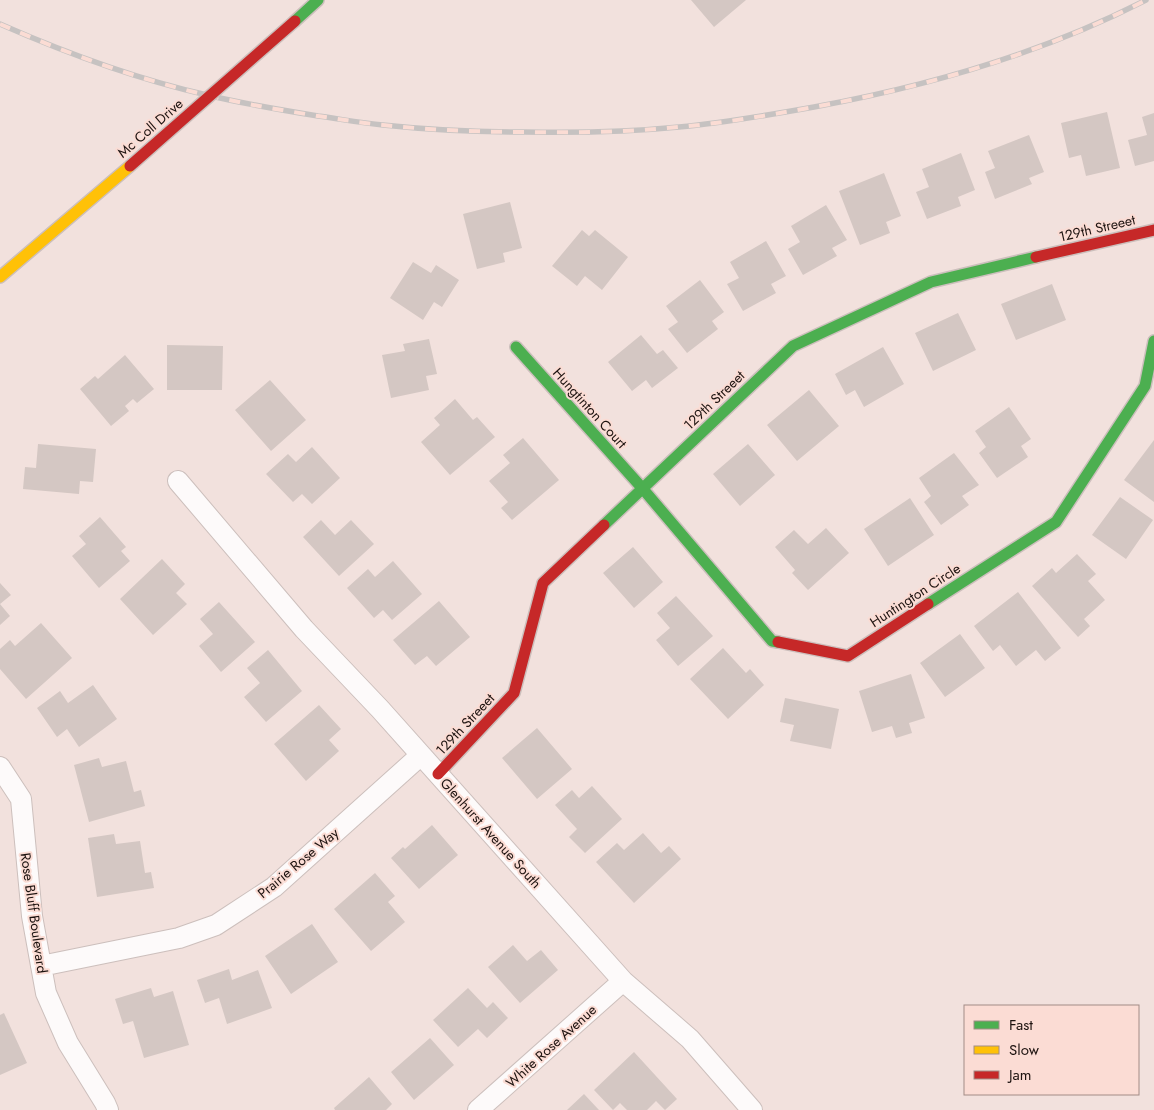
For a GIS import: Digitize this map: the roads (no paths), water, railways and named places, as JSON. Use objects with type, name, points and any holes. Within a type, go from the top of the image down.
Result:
[{"type":"street","name":"Mc Coll Drive","points":[[0,278],[318,0]]},
{"type":"street","name":"129th Streeet","points":[[438,774],[514,693],[543,583],[793,346],[931,282],[1154,230]]},
{"type":"street","name":"Huntington Circle","points":[[643,488],[772,641],[848,656],[1056,522],[1145,386],[1154,342]]},
{"type":"street","name":"Hungtinton Court","points":[[516,348],[643,488]]},
{"type":"street","name":"Glenhurst Avenue South","points":[[178,480],[304,629],[380,709],[623,981],[690,1039],[752,1110]]},
{"type":"street","name":"Prairie Rose Way","points":[[41,966],[179,938],[216,926],[274,887],[421,756]]},
{"type":"street","name":"Rose Bluff Boulevard","points":[[0,767],[21,799],[32,916],[46,993],[68,1043],[108,1110]]},
{"type":"street","name":"White Rose Avenue","points":[[478,1110],[623,981]]},
{"type":"railway","points":[[0,24],[76,55],[128,73],[180,89],[262,107],[359,122],[418,128],[490,132],[583,132],[660,129],[730,121],[857,99],[900,89],[984,66],[1025,52],[1066,37],[1146,0]]}]
